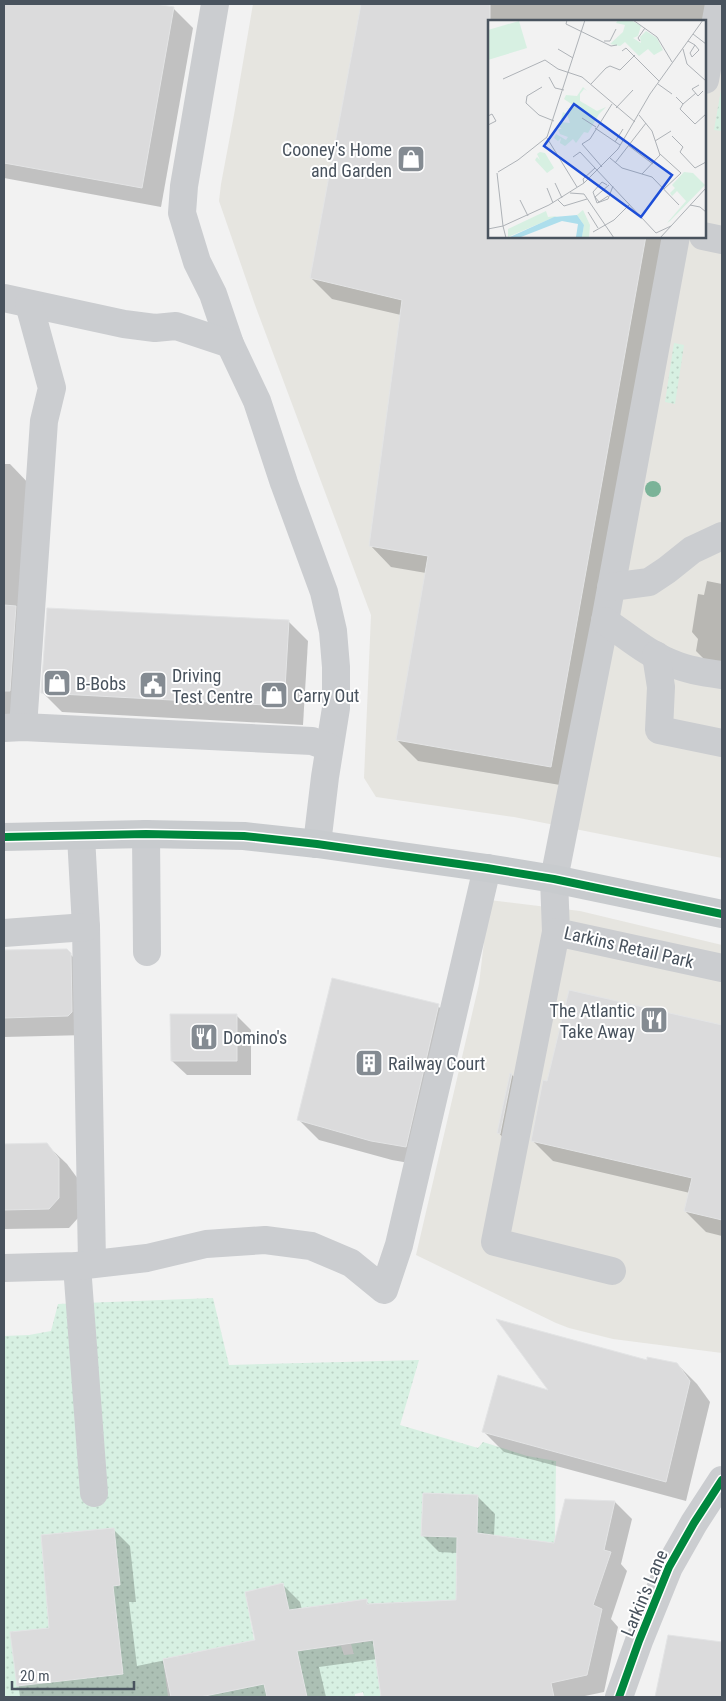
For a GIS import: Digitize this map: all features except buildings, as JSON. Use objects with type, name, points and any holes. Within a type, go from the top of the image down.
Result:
[{"type":"main road","points":[[4,837],[146,834],[244,836],[317,844],[487,868],[554,879],[722,914]]},
{"type":"street","points":[[215,4],[184,186],[182,213],[197,262],[213,294],[230,344],[256,401],[324,592],[333,632],[336,666],[336,708],[329,746],[317,844]]},
{"type":"street","points":[[706,75],[719,4]]},
{"type":"street","points":[[706,237],[722,240]]},
{"type":"street","name":"Larkins Retail Park","points":[[676,238],[605,621],[554,879],[556,932],[722,968]]},
{"type":"street","points":[[16,301],[124,324],[155,328],[176,326],[230,344]]},
{"type":"street","points":[[16,301],[52,388],[44,421],[13,727],[312,741],[329,746]]},
{"type":"street","points":[[611,587],[649,582],[692,550],[718,541]]},
{"type":"street","points":[[605,621],[673,665],[722,675]]},
{"type":"street","points":[[656,655],[661,687],[659,730],[722,743]]},
{"type":"street","points":[[146,834],[147,952]]},
{"type":"street","points":[[81,836],[86,927],[85,1264],[94,1493]]},
{"type":"street","points":[[4,1268],[85,1264],[147,1258],[206,1244],[265,1240],[311,1246],[351,1263],[384,1290],[399,1245],[487,868]]},
{"type":"street","points":[[4,934],[86,927]]},
{"type":"street","points":[[556,932],[495,1242],[612,1271]]},
{"type":"street","name":"Larkin's Lane","points":[[619,1697],[669,1567],[694,1523],[722,1480]]},
{"type":"shaded area","points":[[253,4],[722,4],[722,858],[514,817],[376,797],[364,778],[371,615],[255,305],[219,201]]},
{"type":"shaded area","points":[[489,900],[580,911],[722,945],[722,1353],[613,1339],[569,1328],[416,1255],[479,984]]},
{"type":"green space","points":[[722,84],[722,131],[714,130]]},
{"type":"green space","points":[[674,343],[684,345],[675,404],[665,402]]},
{"type":"green space","points":[[213,1298],[229,1365],[419,1360],[400,1425],[478,1448],[483,1442],[527,1456],[556,1461],[554,1543],[501,1536],[497,1574],[476,1594],[478,1496],[423,1493],[421,1536],[457,1537],[456,1596],[458,1624],[376,1660],[381,1697],[364,1697],[363,1692],[355,1694],[355,1697],[307,1697],[283,1584],[245,1592],[254,1640],[163,1659],[168,1697],[4,1697],[4,1336],[29,1335],[51,1331],[58,1304]],"holes":[[[367,1599],[372,1641],[351,1644],[354,1654],[344,1655],[341,1646],[314,1649],[308,1608]]]},
{"type":"green space","points":[[264,1684],[267,1697],[200,1697]]},
{"type":"cycle path","points":[[4,837],[146,834],[244,836],[317,844],[487,868],[554,879],[722,914]]},
{"type":"cycle path","points":[[619,1697],[669,1567],[694,1523],[722,1480]]},
{"type":"place","name":"Cooney's Home and Garden","points":[[411,159]]},
{"type":"place","name":"B-Bobs","points":[[57,683]]},
{"type":"place","name":"Driving Test Centre","points":[[153,685]]},
{"type":"place","name":"Carry Out","points":[[274,695]]},
{"type":"place","name":"The Atlantic Take Away","points":[[654,1020]]},
{"type":"place","name":"Domino's","points":[[204,1037]]},
{"type":"place","name":"Railway Court","points":[[369,1063]]}]
